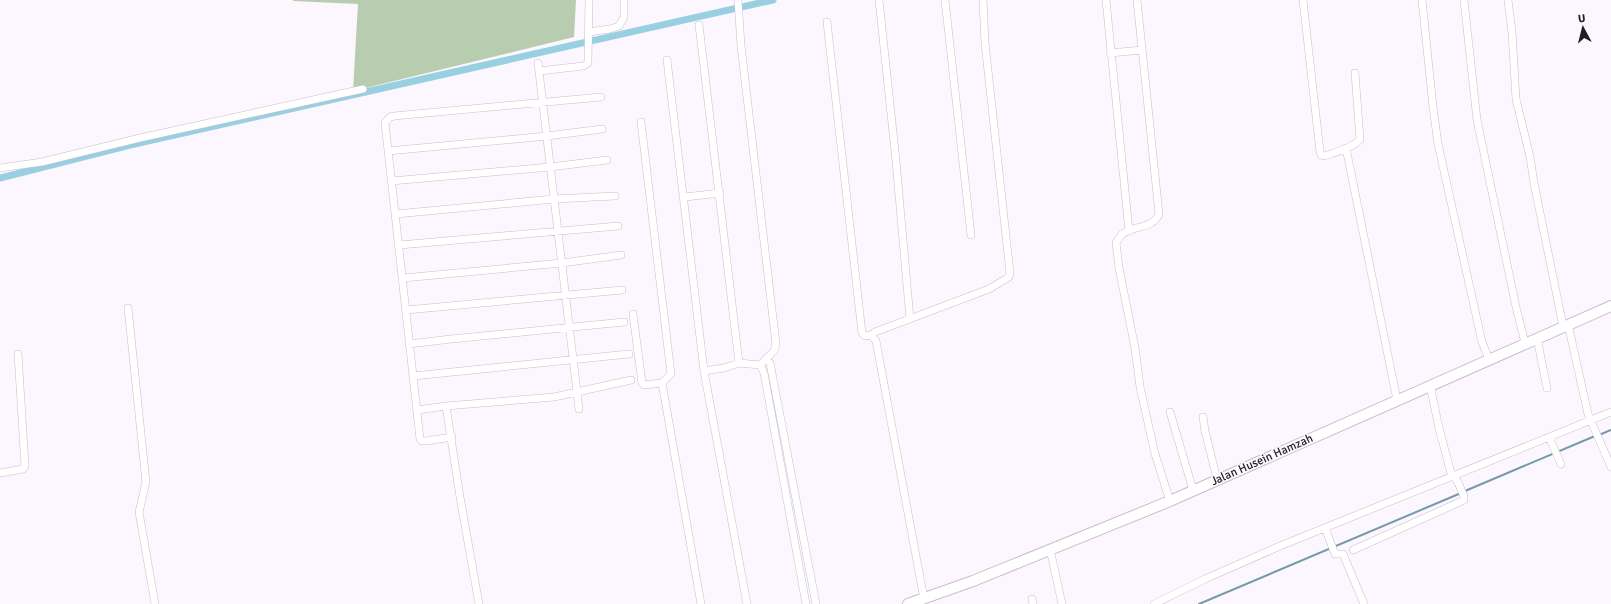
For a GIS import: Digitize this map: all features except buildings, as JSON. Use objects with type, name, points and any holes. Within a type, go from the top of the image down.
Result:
[{"type":"street","points":[[539,72],[583,66],[588,63],[589,0]]},
{"type":"street","points":[[588,34],[619,26],[624,17],[624,0]]},
{"type":"street","points":[[738,0],[740,12],[741,46],[776,344],[774,351],[760,365]]},
{"type":"street","points":[[879,0],[896,161],[910,319]]},
{"type":"street","points":[[945,0],[971,236]]},
{"type":"street","points":[[827,22],[862,333],[864,336],[871,335],[875,332],[989,289],[1009,277],[1010,274],[985,43],[982,0]]},
{"type":"street","points":[[1106,0],[1110,53],[1129,231]]},
{"type":"street","points":[[1137,0],[1159,214],[1155,221],[1121,235],[1116,243],[1140,387],[1155,454],[1170,501]]},
{"type":"street","points":[[1303,0],[1320,152],[1324,156],[1357,143],[1360,139],[1355,73]]},
{"type":"street","points":[[1422,0],[1438,144],[1482,342],[1489,359]]},
{"type":"street","points":[[1464,0],[1477,120],[1516,307],[1525,343]]},
{"type":"street","points":[[1508,0],[1512,32],[1516,100],[1530,157],[1534,183],[1588,414],[1611,467]]},
{"type":"street","points":[[699,25],[739,363]]},
{"type":"street","points":[[1110,53],[1142,50]]},
{"type":"street","points":[[667,60],[704,371],[746,604]]},
{"type":"street","points":[[538,63],[579,409]]},
{"type":"street","points":[[0,168],[42,162],[155,134],[363,89]]},
{"type":"street","points":[[452,437],[422,441],[420,439],[385,123],[390,117],[601,97]]},
{"type":"street","points":[[633,314],[642,383],[644,385],[662,383],[671,374],[641,122]]},
{"type":"street","points":[[388,151],[547,136],[602,129]]},
{"type":"street","points":[[1346,148],[1398,400]]},
{"type":"street","points":[[391,181],[550,167],[607,160]]},
{"type":"street","points":[[684,197],[720,193]]},
{"type":"street","points":[[396,214],[554,199],[615,196]]},
{"type":"street","points":[[399,245],[618,226]]},
{"type":"street","points":[[403,278],[562,263],[621,255]]},
{"type":"street","points":[[406,310],[622,290]]},
{"type":"street","name":"Jalan Husein Hamzah","points":[[908,604],[973,581],[1170,501],[1611,306]]},
{"type":"street","points":[[128,308],[146,482],[139,512],[155,604]]},
{"type":"street","points":[[409,344],[624,322]]},
{"type":"street","points":[[871,335],[876,340],[924,599]]},
{"type":"street","points":[[1536,338],[1547,388]]},
{"type":"street","points":[[0,474],[23,470],[25,466],[18,354]]},
{"type":"street","points":[[413,376],[629,354]]},
{"type":"street","points":[[704,371],[724,368],[739,363],[760,365]]},
{"type":"street","points":[[770,363],[816,604]]},
{"type":"street","points":[[760,365],[764,372],[806,604]]},
{"type":"street","points":[[417,410],[446,406],[554,397],[631,380]]},
{"type":"street","points":[[662,383],[701,604]]},
{"type":"street","points":[[766,384],[775,384]]},
{"type":"street","points":[[1352,550],[1464,500],[1464,496],[1455,478],[1439,428],[1430,385]]},
{"type":"street","points":[[446,406],[479,604]]},
{"type":"street","points":[[1170,412],[1193,490]]},
{"type":"street","points":[[1154,604],[1205,579],[1455,478],[1611,412]]},
{"type":"street","points":[[1203,417],[1217,479]]},
{"type":"street","points":[[1549,437],[1560,461]]},
{"type":"street","points":[[1326,531],[1335,554],[1343,554],[1364,604]]},
{"type":"street","points":[[1050,549],[1062,604]]},
{"type":"street","points":[[797,553],[806,551]]},
{"type":"green space","points":[[293,0],[576,0],[574,37],[353,91],[358,4]]},
{"type":"waterway","points":[[0,178],[130,145],[773,0]]},
{"type":"waterway","points":[[1599,435],[1611,430]]},
{"type":"waterway","points":[[1465,491],[1595,436]]},
{"type":"waterway","points":[[1199,604],[1461,493]]}]
